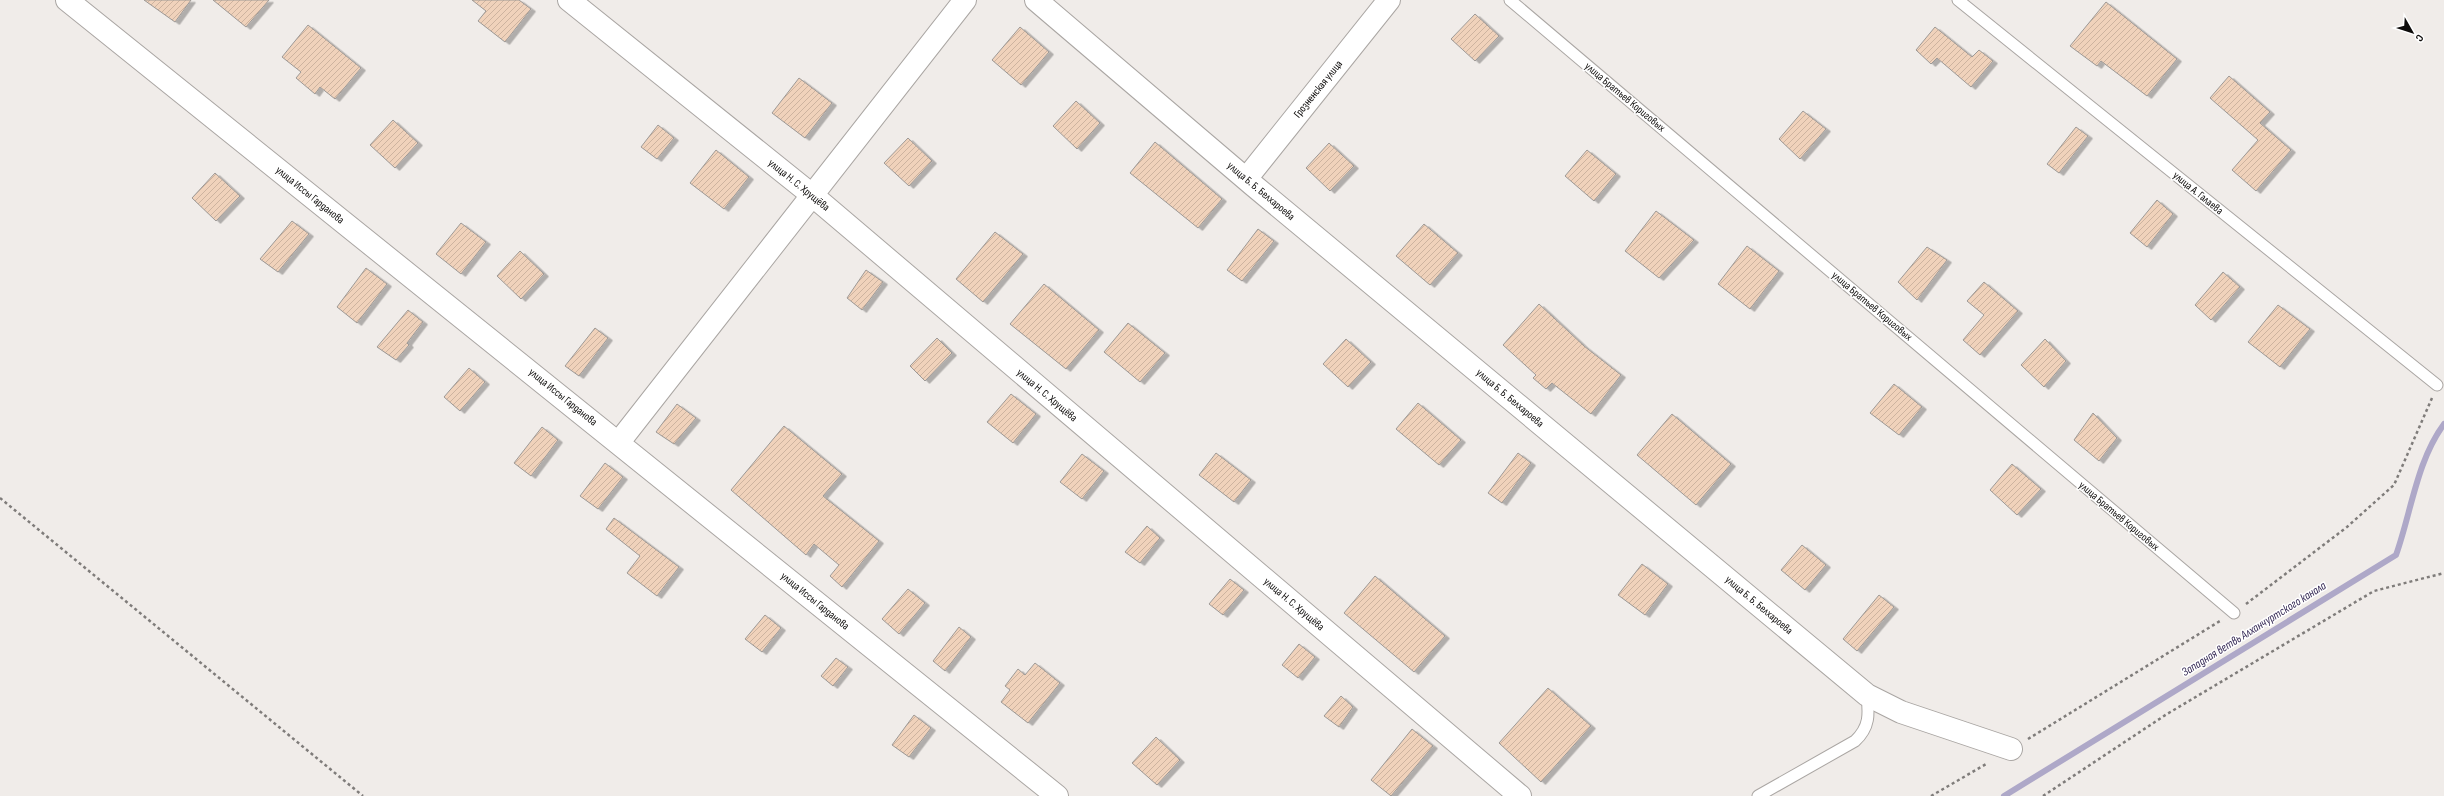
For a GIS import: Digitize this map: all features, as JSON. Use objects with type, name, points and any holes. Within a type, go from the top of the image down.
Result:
[{"type":"street","name":"улица Иссы Гарданова","points":[[67,0],[619,442],[1057,796]]},
{"type":"street","name":"улица Н. С. Хрущёва","points":[[569,0],[812,195],[1520,796]]},
{"type":"street","points":[[619,442],[965,0]]},
{"type":"street","name":"улица Б. Б. Белхароева","points":[[1036,0],[1246,179],[1867,695],[1900,712],[2011,749]]},
{"type":"street","name":"Грозненская улица","points":[[1246,179],[1389,0]]},
{"type":"lane","name":"улица Братьев Кориговых","points":[[1510,0],[2234,613]]},
{"type":"lane","name":"улица А. Галаева","points":[[1958,0],[2437,385]]},
{"type":"lane","points":[[1758,796],[1855,741],[1862,734],[1869,720],[1867,695]]},
{"type":"path","points":[[0,498],[363,796]]},
{"type":"path","points":[[2043,796],[2166,714],[2374,591],[2444,573]]},
{"type":"building","points":[[144,0],[191,0],[175,22]]},
{"type":"building","points":[[213,0],[269,0],[246,27]]},
{"type":"building","points":[[472,0],[519,0],[531,9],[505,42],[478,21],[486,11]]},
{"type":"building","points":[[2106,2],[2177,59],[2147,96],[2101,61],[2097,66],[2070,46]]},
{"type":"building","points":[[1475,14],[1499,36],[1475,61],[1451,39]]},
{"type":"building","points":[[308,25],[361,68],[335,99],[320,87],[315,94],[296,78],[301,72],[282,57]]},
{"type":"building","points":[[1020,27],[1049,52],[1021,85],[992,60]]},
{"type":"building","points":[[1935,27],[1972,57],[1979,50],[1993,61],[1971,87],[1937,58],[1931,64],[1916,50]]},
{"type":"building","points":[[2229,76],[2270,112],[2260,123],[2291,150],[2256,191],[2232,170],[2258,140],[2210,98]]},
{"type":"building","points":[[799,78],[832,103],[805,138],[772,113]]},
{"type":"building","points":[[1076,101],[1100,123],[1077,149],[1053,126]]},
{"type":"building","points":[[1803,111],[1826,129],[1800,159],[1779,139]]},
{"type":"building","points":[[393,120],[418,143],[395,168],[370,145]]},
{"type":"building","points":[[658,125],[674,138],[657,159],[641,147]]},
{"type":"building","points":[[2076,127],[2088,136],[2059,173],[2047,164]]},
{"type":"building","points":[[908,138],[932,161],[909,186],[884,163]]},
{"type":"building","points":[[1155,142],[1222,199],[1198,228],[1130,173]]},
{"type":"building","points":[[1329,143],[1354,166],[1330,191],[1306,168]]},
{"type":"building","points":[[716,150],[749,177],[724,209],[690,183]]},
{"type":"building","points":[[1587,150],[1616,174],[1594,201],[1565,176]]},
{"type":"building","points":[[215,173],[240,196],[216,221],[192,198]]},
{"type":"building","points":[[2157,200],[2173,214],[2147,247],[2130,233]]},
{"type":"building","points":[[1656,211],[1694,240],[1659,278],[1625,251]]},
{"type":"building","points":[[292,221],[309,234],[278,272],[260,259]]},
{"type":"building","points":[[461,223],[486,242],[461,274],[436,254]]},
{"type":"building","points":[[1424,224],[1458,253],[1430,285],[1396,256]]},
{"type":"building","points":[[1258,229],[1274,241],[1242,281],[1227,270]]},
{"type":"building","points":[[995,232],[1023,254],[983,302],[956,279]]},
{"type":"building","points":[[1747,246],[1779,271],[1750,309],[1718,284]]},
{"type":"building","points":[[1927,247],[1947,260],[1917,300],[1898,282]]},
{"type":"building","points":[[520,251],[544,274],[521,299],[497,276]]},
{"type":"building","points":[[366,268],[387,284],[357,323],[337,307]]},
{"type":"building","points":[[866,270],[883,282],[862,310],[847,298]]},
{"type":"building","points":[[2223,272],[2240,287],[2211,320],[2195,305]]},
{"type":"building","points":[[1984,282],[2018,311],[1980,355],[1963,340],[1984,315],[1967,301]]},
{"type":"building","points":[[1044,284],[1099,330],[1066,369],[1010,324]]},
{"type":"building","points":[[1539,304],[1584,346],[1621,375],[1591,414],[1552,383],[1546,389],[1533,378],[1536,375],[1503,345]]},
{"type":"building","points":[[2278,305],[2310,329],[2280,367],[2248,342]]},
{"type":"building","points":[[408,310],[423,322],[407,343],[409,345],[396,360],[377,347]]},
{"type":"building","points":[[1128,323],[1165,353],[1140,382],[1104,352]]},
{"type":"building","points":[[595,328],[608,338],[579,376],[565,366]]},
{"type":"building","points":[[937,338],[952,353],[925,381],[910,366]]},
{"type":"building","points":[[1346,339],[1371,362],[1348,387],[1323,364]]},
{"type":"building","points":[[2045,339],[2066,361],[2044,387],[2021,365]]},
{"type":"building","points":[[469,368],[485,382],[460,411],[444,397]]},
{"type":"building","points":[[1894,384],[1922,407],[1899,435],[1870,413]]},
{"type":"building","points":[[1011,394],[1036,414],[1013,443],[987,422]]},
{"type":"building","points":[[1418,403],[1461,440],[1439,465],[1396,429]]},
{"type":"building","points":[[677,404],[696,418],[674,444],[656,432]]},
{"type":"building","points":[[2093,413],[2117,438],[2099,461],[2074,440]]},
{"type":"building","points":[[1672,414],[1731,464],[1696,505],[1637,455]]},
{"type":"building","points":[[784,426],[842,474],[823,496],[879,541],[842,587],[830,576],[839,565],[814,544],[806,555],[731,490]]},
{"type":"building","points":[[542,427],[558,440],[531,476],[514,463]]},
{"type":"building","points":[[1216,453],[1251,480],[1234,502],[1199,475]]},
{"type":"building","points":[[1518,453],[1531,463],[1502,503],[1488,493]]},
{"type":"building","points":[[1082,454],[1104,471],[1082,499],[1060,482]]},
{"type":"building","points":[[605,463],[623,477],[598,509],[580,496]]},
{"type":"building","points":[[2012,464],[2041,489],[2017,515],[1990,490]]},
{"type":"building","points":[[614,518],[679,567],[657,596],[627,573],[640,556],[606,529]]},
{"type":"building","points":[[1147,526],[1160,538],[1140,563],[1125,552]]},
{"type":"building","points":[[1802,545],[1826,565],[1805,590],[1781,570]]},
{"type":"building","points":[[1642,564],[1668,584],[1645,615],[1618,595]]},
{"type":"building","points":[[1375,576],[1445,636],[1414,672],[1344,613]]},
{"type":"building","points":[[1230,579],[1244,590],[1223,615],[1209,604]]},
{"type":"building","points":[[908,589],[925,603],[899,634],[882,619]]},
{"type":"building","points":[[1879,595],[1894,607],[1857,651],[1843,639]]},
{"type":"building","points":[[765,615],[781,628],[762,652],[745,639]]},
{"type":"building","points":[[959,627],[971,637],[945,671],[933,661]]},
{"type":"building","points":[[1299,644],[1315,657],[1298,678],[1282,665]]},
{"type":"building","points":[[836,658],[848,667],[833,686],[821,676]]},
{"type":"building","points":[[1035,663],[1060,683],[1028,723],[1001,702],[1010,690],[1005,686],[1018,669],[1025,675]]},
{"type":"building","points":[[1548,688],[1591,726],[1541,782],[1499,743]]},
{"type":"building","points":[[1341,696],[1353,707],[1339,727],[1324,716]]},
{"type":"building","points":[[914,715],[931,728],[909,757],[892,745]]},
{"type":"building","points":[[1412,729],[1433,746],[1391,796],[1371,780]]},
{"type":"building","points":[[1156,737],[1180,760],[1157,785],[1132,763]]},
{"type":"waterway","name":"Западная ветвь Алханчуртского канала","points":[[2004,796],[2396,555],[2421,470],[2427,454],[2444,424]]}]
